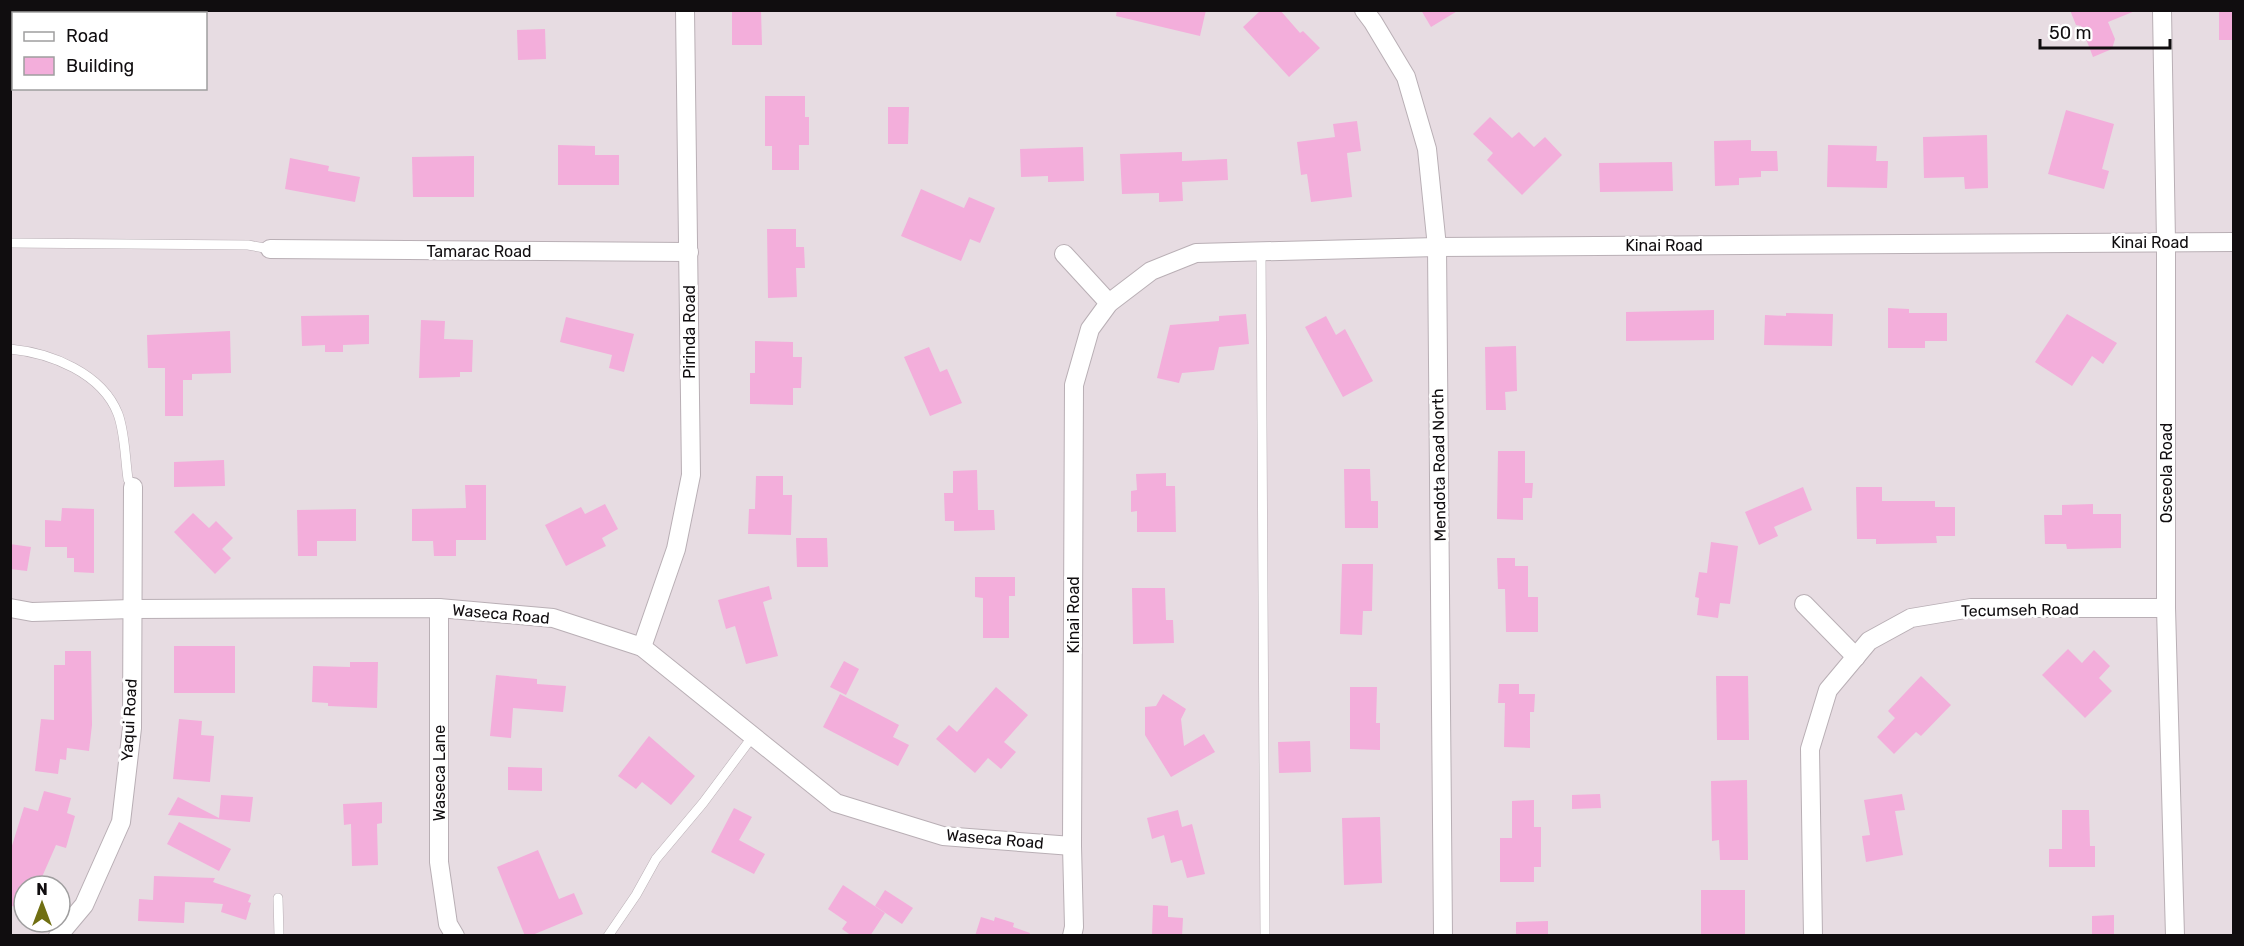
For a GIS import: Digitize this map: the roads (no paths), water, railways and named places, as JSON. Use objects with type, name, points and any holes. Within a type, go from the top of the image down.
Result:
[{"type":"street","name":"Pirinda Road","points":[[642,647],[676,549],[691,475],[685,10]]},
{"type":"street","name":"Mendota Road North","points":[[1364,10],[1406,76],[1427,149],[1437,247],[1443,936]]},
{"type":"street","name":"Osceola Road","points":[[2162,10],[2166,242],[2166,608],[2175,936]]},
{"type":"street","name":"Kinai Road","points":[[1072,936],[1074,927],[1072,846],[1074,385],[1090,329],[1109,303],[1151,271],[1196,254],[1437,247],[2234,242]]},
{"type":"street","name":"Tamarac Road","points":[[270,249],[689,252]]},
{"type":"street","points":[[1064,254],[1109,303]]},
{"type":"street","name":"Yaqui Road","points":[[58,936],[84,905],[121,822],[132,728],[133,487]]},
{"type":"street","points":[[1804,603],[1856,657]]},
{"type":"street","name":"Waseca Road","points":[[10,608],[32,612],[132,609],[439,608],[553,618],[642,647],[837,803],[943,836],[1072,846]]},
{"type":"street","name":"Waseca Lane","points":[[439,608],[439,862],[448,924],[455,936]]},
{"type":"street","name":"Tecumseh Road","points":[[1813,936],[1810,750],[1828,690],[1869,641],[1911,618],[1971,608],[2166,608]]},
{"type":"lane","points":[[10,243],[248,245],[270,249]]},
{"type":"lane","points":[[1261,252],[1265,936]]},
{"type":"lane","points":[[10,349],[60,361],[87,377],[103,391],[119,416],[128,479],[133,487]]},
{"type":"lane","points":[[608,936],[636,896],[656,859],[703,803],[753,736]]},
{"type":"lane","points":[[278,898],[279,936]]}]
